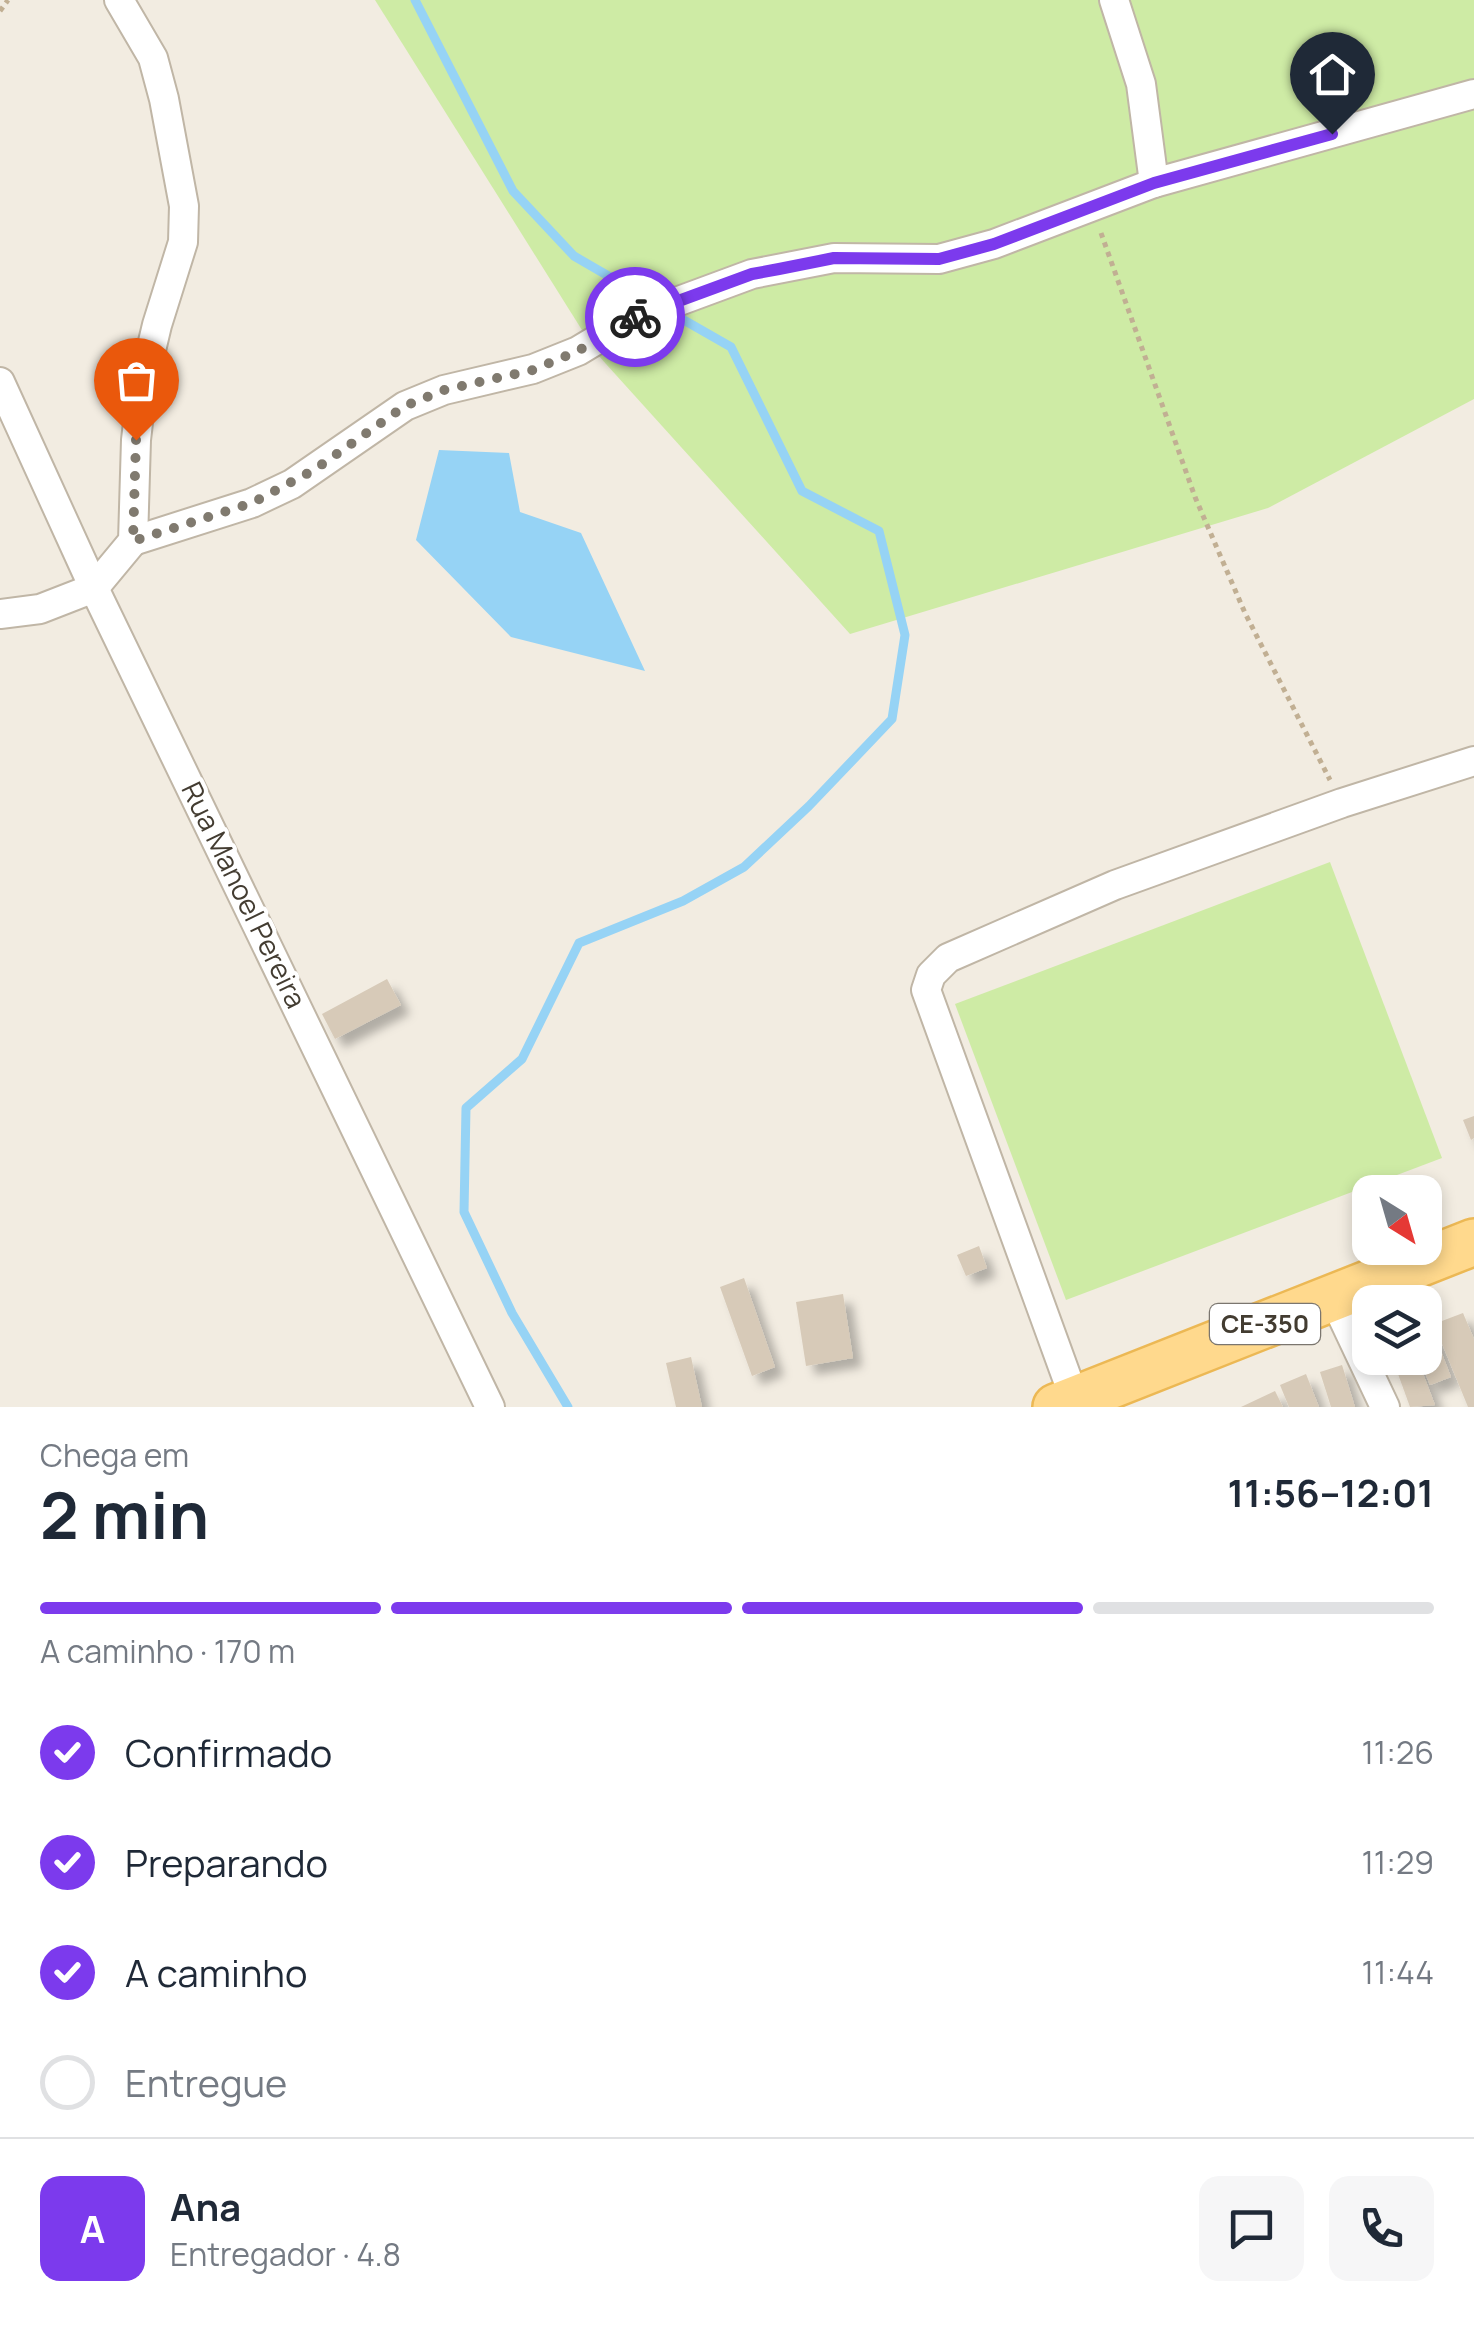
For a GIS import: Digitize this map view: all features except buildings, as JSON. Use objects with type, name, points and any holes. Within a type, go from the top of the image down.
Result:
[{"type":"main road","name":"CE-350","points":[[1066,1403],[1474,1242]]},
{"type":"street","points":[[120,0],[152,58],[164,99],[184,206],[182,242],[156,325],[142,388],[133,541]]},
{"type":"street","points":[[1114,0],[1141,84],[1154,183]]},
{"type":"street","points":[[0,614],[40,608],[94,588],[133,541],[252,503],[306,474],[405,406],[444,390],[533,370],[578,351],[632,318],[752,274],[834,258],[939,259],[994,244],[1154,183],[1474,94]]},
{"type":"street","name":"Rua Manoel Pereira","points":[[0,382],[94,588],[490,1407]]},
{"type":"street","points":[[1066,1403],[926,990],[931,974],[948,958],[1116,885],[1474,761]]},
{"type":"street","points":[[1333,1297],[1384,1407]]},
{"type":"path","points":[[0,11],[8,0]]},
{"type":"path","points":[[1092,206],[1195,497],[1246,613],[1342,804]]},
{"type":"green space","points":[[375,0],[1474,0],[1474,399],[1268,508],[850,634],[597,354]]},
{"type":"green space","points":[[1330,862],[1442,1158],[1397,1175],[1352,1175],[1352,1192],[1066,1300],[955,1004]]},
{"type":"water","points":[[439,450],[509,453],[520,512],[581,533],[645,671],[511,637],[416,540]]},
{"type":"waterway","points":[[415,0],[513,191],[574,256],[655,303]]},
{"type":"waterway","points":[[568,1407],[512,1313],[464,1212],[466,1108],[522,1059],[579,943],[683,901],[744,867],[892,719],[905,635],[879,531],[802,491],[731,347],[668,311]]},
{"type":"way so far","points":[[136,440],[133,541],[252,503],[292,484],[405,406],[444,390],[533,370],[578,351],[635,317]]},
{"type":"route","points":[[635,317],[752,274],[834,258],[939,259],[994,244],[1154,183],[1332,134]]}]
